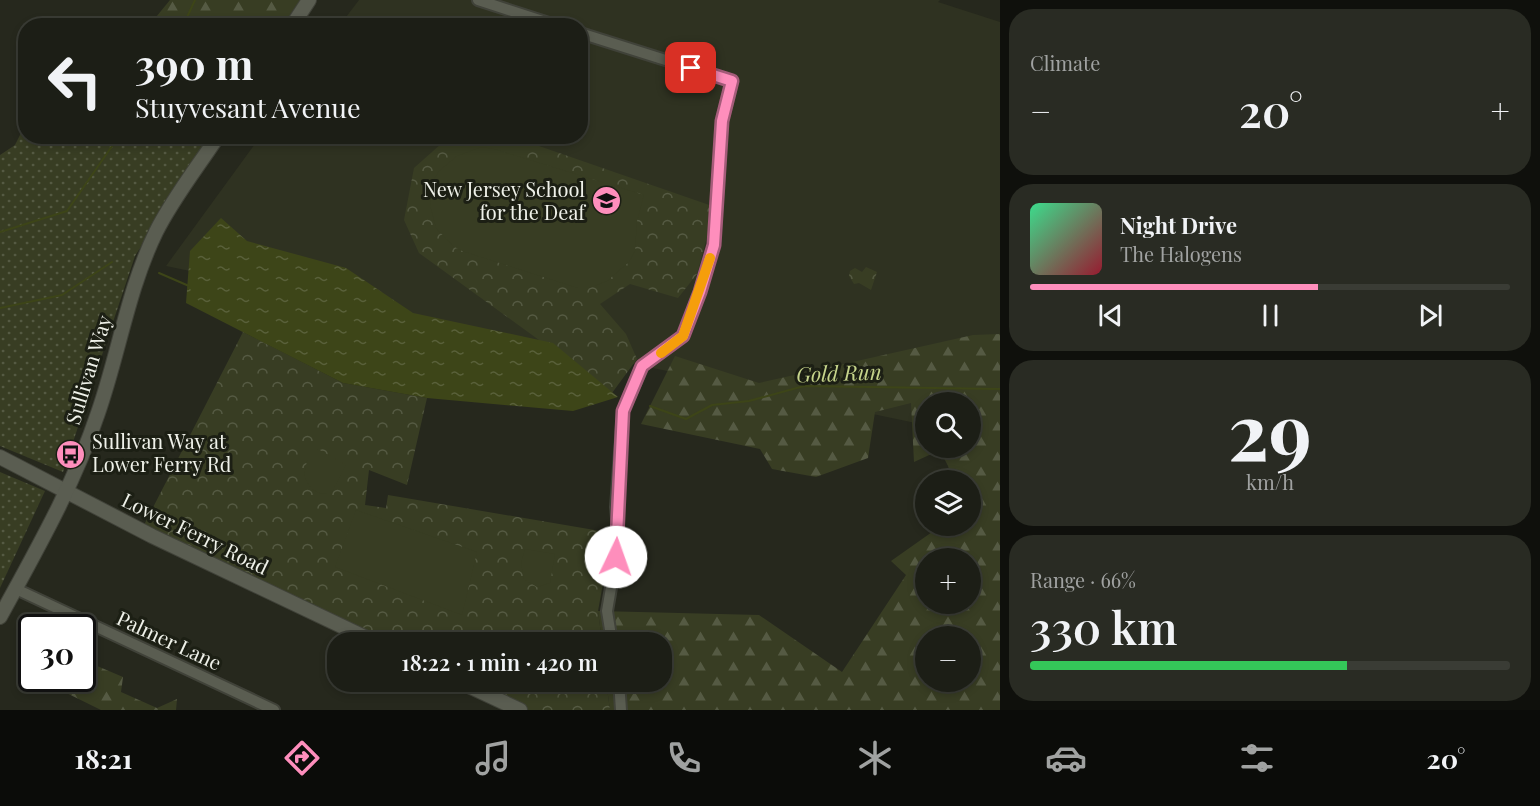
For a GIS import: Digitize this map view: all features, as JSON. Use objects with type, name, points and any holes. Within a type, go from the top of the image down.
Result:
[{"type":"main road","points":[[297,18],[309,0]]},
{"type":"main road","name":"Sullivan Way","points":[[0,617],[67,490],[99,412],[136,282],[156,233],[213,144]]},
{"type":"main road","name":"Lower Ferry Road","points":[[0,457],[67,490],[152,537],[354,632]]},
{"type":"main road","points":[[482,692],[520,710]]},
{"type":"street","points":[[478,0],[533,18]]},
{"type":"street","points":[[588,36],[732,81],[722,121],[714,245],[700,292],[683,336],[642,366],[623,411],[616,507],[619,541],[607,611],[610,632]]},
{"type":"street","name":"Palmer Lane","points":[[16,589],[274,710]]},
{"type":"street","points":[[620,692],[621,710]]},
{"type":"shaded area","name":"New Jersey School for the Deaf","points":[[359,0],[940,0],[938,2],[1000,22],[1000,441],[981,416],[981,392],[915,392],[915,423],[166,266],[255,144],[588,144],[588,18],[345,18]]},
{"type":"green space","points":[[170,0],[300,0],[288,18],[155,18]]},
{"type":"green space","points":[[18,139],[18,144],[206,144],[135,256],[63,472],[0,446],[0,155],[15,145]]},
{"type":"green space","points":[[441,144],[533,144],[715,207],[697,274],[678,298],[630,284],[600,304],[626,334],[637,359],[612,393],[419,253],[404,220],[414,168]]},
{"type":"green space","points":[[481,147],[644,195],[637,221],[635,251],[629,262],[607,281],[589,288],[578,288],[462,251],[453,246],[436,228],[430,205],[433,181],[439,171],[457,156]]},
{"type":"green space","points":[[866,267],[877,272],[871,290],[859,283],[854,284],[849,276],[850,271],[855,268],[862,272]]},
{"type":"green space","points":[[243,332],[343,383],[427,398],[407,485],[369,470],[365,505],[386,508],[388,495],[612,533],[598,611],[601,632],[359,632],[144,525]]},
{"type":"green space","points":[[1000,334],[1000,710],[610,710],[608,692],[672,692],[672,632],[601,632],[598,611],[759,615],[842,672],[906,575],[891,561],[926,536],[981,536],[981,470],[950,470],[944,458],[981,458],[981,392],[915,392],[915,458],[923,458],[914,462],[911,403],[875,412],[868,458],[816,477],[772,469],[760,449],[641,424],[675,356],[759,383],[973,335]]},
{"type":"green space","points":[[318,449],[346,465],[331,494],[314,490],[304,475],[307,461]]},
{"type":"green space","points":[[0,472],[45,491],[0,588]]},
{"type":"green space","points":[[356,510],[477,552],[462,615],[335,567]]},
{"type":"green space","points":[[525,549],[555,554],[550,583],[537,587],[524,579],[521,563]]},
{"type":"green space","points":[[96,666],[123,677],[121,692],[157,708],[177,699],[176,710],[101,710],[64,692],[96,692]]},
{"type":"green space","points":[[481,692],[608,692],[610,710],[519,710]]},
{"type":"water","points":[[221,218],[247,241],[346,268],[413,313],[553,343],[618,397],[573,411],[427,398],[343,383],[186,303],[190,251]]},
{"type":"waterway","points":[[187,18],[195,0]]},
{"type":"waterway","points":[[0,232],[67,211],[113,144]]},
{"type":"waterway","points":[[0,308],[62,295],[112,262]]},
{"type":"waterway","points":[[159,273],[189,286]]},
{"type":"waterway","name":"Gold Run","points":[[650,406],[686,419],[712,405],[749,401],[804,386],[1000,389]]},
{"type":"slow traffic","points":[[661,353],[683,336],[710,258]]},
{"type":"place","name":"New Jersey School for the Deaf","points":[[606,201]]},
{"type":"place","name":"Sullivan Way at Lower Ferry Rd","points":[[71,454]]},
{"type":"route","points":[[616,557],[619,541],[616,507],[623,411],[642,366],[683,336],[700,292],[714,245],[722,121],[732,81],[691,68]]}]
